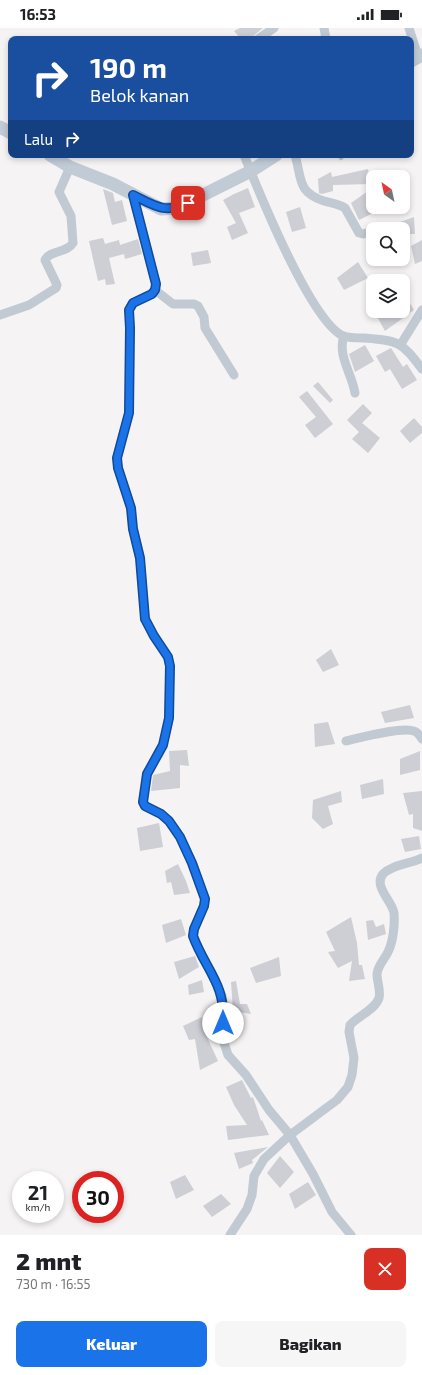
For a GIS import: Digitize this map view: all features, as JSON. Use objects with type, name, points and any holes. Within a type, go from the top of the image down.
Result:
[{"type":"street","points":[[262,36],[274,28]]},
{"type":"street","points":[[414,46],[417,57]]},
{"type":"street","points":[[55,158],[70,167],[113,184],[162,209],[178,208],[251,171],[271,158]]},
{"type":"street","points":[[245,158],[275,231],[312,301],[331,328],[344,336],[389,340],[400,344],[409,352],[422,369]]},
{"type":"street","points":[[296,158],[302,184],[306,192],[312,197],[345,208],[359,232],[363,234],[366,233]]},
{"type":"street","points":[[0,315],[29,305],[56,288],[57,285],[45,260],[48,256],[70,247],[73,243],[71,216],[59,192],[70,167]]},
{"type":"street","points":[[133,195],[156,284],[155,290],[152,294],[133,303],[129,310],[129,413],[117,458],[118,468],[131,508],[133,529],[140,558],[145,619],[168,657],[170,666],[169,718],[163,745],[147,774],[143,802],[145,806],[161,814],[169,821],[180,837],[205,899],[204,906],[194,929],[193,936],[222,996],[224,1009],[222,1037],[228,1055],[246,1075],[290,1136],[313,1174],[332,1212],[351,1235]]},
{"type":"street","points":[[155,290],[173,304],[194,304],[198,306],[204,317],[205,328],[234,375]]},
{"type":"street","points":[[400,344],[422,310]]},
{"type":"street","points":[[344,336],[341,348],[352,377],[356,393]]},
{"type":"street","points":[[346,741],[391,731],[408,729],[416,732],[422,738]]},
{"type":"street","points":[[230,1235],[247,1209],[252,1195],[254,1176],[264,1159],[290,1136],[337,1100],[348,1087],[352,1075],[354,1058],[349,1032],[350,1025],[376,1003],[379,998],[377,974],[379,966],[388,951],[392,936],[394,913],[391,904],[380,884],[380,880],[383,874],[396,866],[422,858]]},
{"type":"building","points":[[240,28],[263,28],[253,36],[238,36],[234,31]]},
{"type":"building","points":[[368,169],[366,170],[366,184],[333,185],[333,191],[322,194],[319,193],[318,179],[331,172],[332,177]]},
{"type":"building","points":[[248,188],[255,207],[239,213],[248,233],[232,240],[227,227],[236,223],[223,200]]},
{"type":"building","points":[[103,189],[113,193],[115,202],[122,200],[127,221],[112,225]]},
{"type":"building","points":[[366,192],[366,214],[371,214],[359,220],[351,203]]},
{"type":"building","points":[[300,207],[306,228],[292,232],[286,212]]},
{"type":"building","points":[[414,217],[415,234],[410,234],[410,222],[400,222]]},
{"type":"building","points":[[103,238],[105,244],[119,240],[120,245],[138,239],[142,254],[125,259],[124,254],[109,258],[115,284],[106,285],[105,279],[98,281],[89,241]]},
{"type":"building","points":[[422,240],[422,261],[415,264],[411,246]]},
{"type":"building","points":[[208,250],[211,263],[193,266],[191,253]]},
{"type":"building","points":[[358,262],[366,275],[366,279],[344,290],[337,278]]},
{"type":"building","points":[[410,303],[414,310],[410,313]]},
{"type":"building","points":[[378,318],[403,318],[385,331]]},
{"type":"building","points":[[365,345],[374,361],[355,372],[349,354]]},
{"type":"building","points":[[391,348],[403,367],[407,364],[417,380],[402,389],[390,369],[385,372],[376,356]]},
{"type":"building","points":[[318,382],[333,400],[330,403],[313,386]]},
{"type":"building","points":[[307,391],[333,424],[315,438],[305,425],[316,417],[299,397]]},
{"type":"building","points":[[363,404],[372,413],[362,423],[380,438],[368,453],[352,439],[359,432],[347,420]]},
{"type":"building","points":[[414,418],[422,427],[422,433],[410,443],[400,431]]},
{"type":"building","points":[[331,649],[339,665],[323,672],[316,660]]},
{"type":"building","points":[[410,705],[414,718],[385,723],[381,712]]},
{"type":"building","points":[[328,722],[335,744],[315,747],[314,724]]},
{"type":"building","points":[[187,750],[189,766],[180,765],[180,788],[151,791],[153,775],[170,771],[169,751]]},
{"type":"building","points":[[420,751],[420,770],[400,775],[400,759]]},
{"type":"building","points":[[383,779],[384,794],[362,799],[360,785]]},
{"type":"building","points":[[341,791],[342,802],[328,806],[333,824],[323,829],[312,818],[313,800]]},
{"type":"building","points":[[422,791],[422,831],[413,828],[413,814],[409,815],[403,793]]},
{"type":"building","points":[[159,823],[163,847],[140,851],[137,828]]},
{"type":"building","points":[[419,836],[421,849],[405,852],[401,839]]},
{"type":"building","points":[[178,864],[190,893],[174,895],[171,882],[167,883],[165,871]]},
{"type":"building","points":[[351,917],[357,943],[359,965],[362,965],[365,979],[349,981],[352,961],[338,968],[328,952],[335,951],[326,932]]},
{"type":"building","points":[[181,919],[186,935],[166,943],[162,925]]},
{"type":"building","points":[[373,920],[376,927],[384,924],[386,934],[368,940],[366,921]]},
{"type":"building","points":[[195,956],[199,967],[179,979],[174,962]]},
{"type":"building","points":[[279,957],[281,976],[256,983],[250,968]]},
{"type":"building","points":[[202,980],[204,992],[189,995],[188,985]]},
{"type":"building","points":[[236,981],[240,1004],[247,1004],[251,1014],[233,1011],[231,982]]},
{"type":"building","points":[[202,1017],[211,1033],[206,1035],[218,1061],[200,1070],[195,1039],[189,1040],[183,1026]]},
{"type":"building","points":[[242,1080],[251,1098],[253,1097],[261,1121],[262,1120],[269,1135],[228,1140],[226,1126],[247,1125],[234,1105],[226,1087]]},
{"type":"building","points":[[268,1147],[252,1160],[253,1163],[239,1169],[234,1153]]},
{"type":"building","points":[[280,1156],[294,1172],[280,1188],[267,1173]]},
{"type":"building","points":[[185,1175],[194,1190],[176,1199],[170,1182]]},
{"type":"building","points":[[308,1182],[316,1195],[295,1209],[289,1194]]},
{"type":"building","points":[[221,1194],[231,1204],[212,1217],[203,1206]]},
{"type":"route","points":[[188,203],[178,208],[162,209],[133,195],[156,284],[155,290],[152,294],[133,303],[129,310],[129,413],[117,458],[118,468],[127,491],[131,508],[133,529],[140,558],[145,619],[168,657],[170,666],[169,718],[163,745],[147,774],[143,802],[145,806],[161,814],[169,821],[180,837],[192,863],[205,899],[201,915],[194,929],[193,936],[214,976],[222,996],[224,1009],[223,1023]]}]
